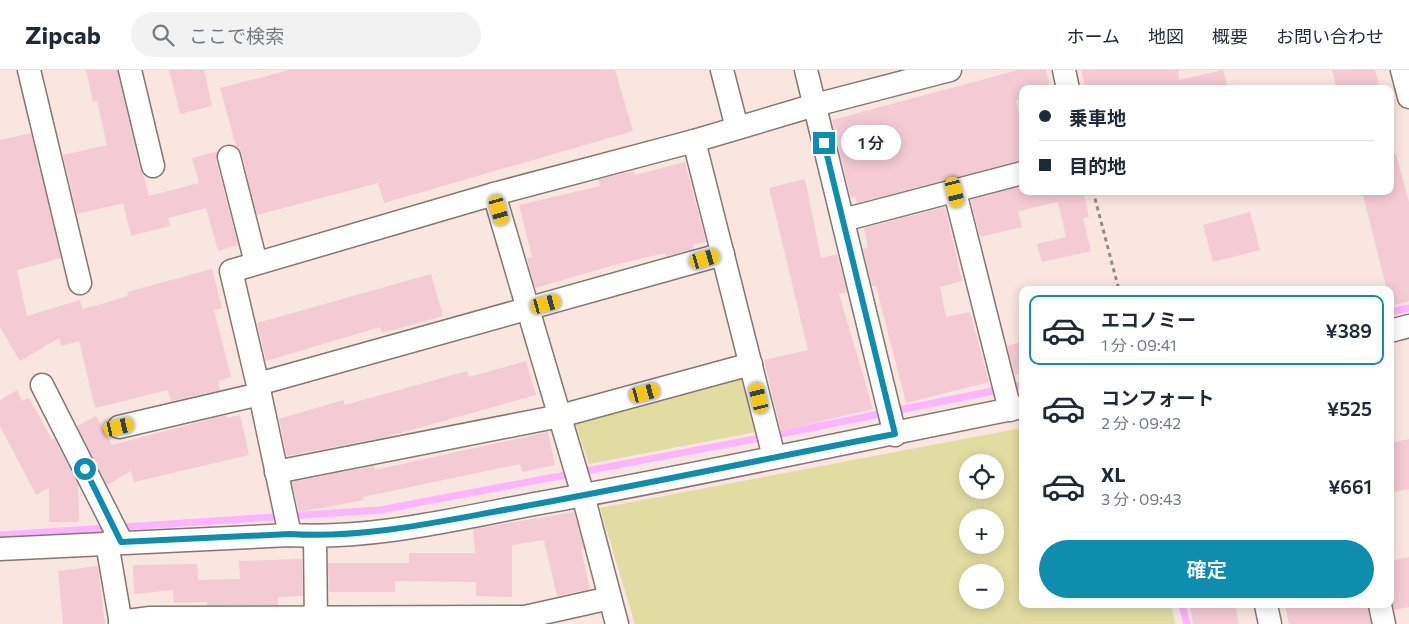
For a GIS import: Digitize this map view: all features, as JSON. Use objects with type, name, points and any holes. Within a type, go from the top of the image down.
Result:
[{"type":"street","points":[[29,70],[80,283]]},
{"type":"street","points":[[130,70],[153,166]]},
{"type":"street","points":[[722,70],[737,128]]},
{"type":"street","points":[[806,70],[891,420]]},
{"type":"street","points":[[287,522],[259,389],[231,271],[494,194],[694,141],[815,105],[950,70]]},
{"type":"street","points":[[1064,70],[1067,85]]},
{"type":"street","points":[[1402,70],[1409,97]]},
{"type":"street","points":[[694,141],[771,443]]},
{"type":"street","points":[[229,158],[256,263]]},
{"type":"street","points":[[843,220],[1019,174]]},
{"type":"street","points":[[0,549],[114,535],[287,522],[316,536],[396,529],[579,481],[891,420],[1011,399],[955,192]]},
{"type":"street","points":[[494,194],[579,481],[617,624]]},
{"type":"street","points":[[119,427],[259,389],[528,309],[723,254]]},
{"type":"street","points":[[1394,330],[1409,326]]},
{"type":"street","points":[[276,472],[560,416],[751,364]]},
{"type":"street","points":[[42,385],[114,535],[120,623],[150,618],[316,621],[525,617],[610,598]]},
{"type":"street","points":[[316,536],[316,621]]},
{"type":"street","points":[[1267,608],[1270,624]]},
{"type":"street","points":[[1381,608],[1384,624]]},
{"type":"path","points":[[1094,195],[1118,286]]},
{"type":"shaded area","points":[[743,372],[756,432],[589,464],[573,417]]},
{"type":"shaded area","points":[[1019,429],[1019,608],[1172,608],[1175,624],[635,624],[600,508]]},
{"type":"building","points":[[86,70],[117,70],[140,169],[144,176],[149,196],[199,183],[192,158],[218,151],[216,160],[238,245],[218,251],[206,208],[168,218],[170,226],[131,236],[123,203],[77,214],[63,155],[107,145],[97,101],[93,102]]},
{"type":"building","points":[[169,70],[204,70],[212,106],[180,114]]},
{"type":"building","points":[[289,70],[615,70],[633,131],[384,203],[378,183],[257,215],[242,154],[236,146],[220,88]]},
{"type":"building","points":[[1018,70],[1046,70],[1050,85],[1019,85],[1019,100],[1016,100],[1019,112],[1019,161],[857,203],[855,196],[851,198],[832,120]]},
{"type":"building","points":[[1081,70],[1178,70],[1179,80],[1223,70],[1227,85],[1085,85]]},
{"type":"building","points":[[1332,70],[1375,70],[1379,85],[1336,85]]},
{"type":"building","points":[[31,133],[61,258],[17,270],[27,316],[80,300],[82,309],[128,296],[127,292],[212,269],[222,308],[214,310],[231,377],[218,381],[220,390],[171,401],[168,390],[95,408],[79,341],[61,346],[59,338],[20,361],[0,327],[0,140]]},
{"type":"building","points":[[1394,154],[1396,154],[1409,202],[1409,301],[1394,305],[1394,286],[1386,286],[1363,195],[1394,195]]},
{"type":"building","points":[[685,162],[706,242],[693,245],[694,249],[666,256],[665,253],[618,264],[535,288],[527,258],[532,257],[519,205],[600,186],[598,180],[613,176],[634,171],[635,175]]},
{"type":"building","points":[[805,179],[821,258],[837,254],[847,292],[839,294],[873,409],[781,431],[764,360],[808,350],[769,188]]},
{"type":"building","points":[[1019,187],[1019,195],[1084,195],[1089,217],[1083,218],[1091,251],[1042,262],[1037,244],[1066,237],[1058,202],[1018,211],[1022,227],[980,237],[971,200]]},
{"type":"building","points":[[945,207],[962,281],[940,287],[946,317],[970,312],[989,382],[906,403],[876,286],[872,286],[863,249],[868,247],[864,228]]},
{"type":"building","points":[[1250,212],[1260,250],[1213,262],[1203,225]]},
{"type":"building","points":[[431,274],[443,316],[382,333],[380,327],[266,361],[257,323]]},
{"type":"building","points":[[1019,343],[1019,374],[1015,375],[1007,346]]},
{"type":"building","points":[[526,361],[536,395],[386,437],[287,456],[279,419],[343,400],[345,405],[467,371],[469,377]]},
{"type":"building","points":[[17,390],[22,401],[29,398],[52,440],[54,438],[78,484],[79,522],[49,522],[49,488],[36,495],[0,426],[0,400]]},
{"type":"building","points":[[226,415],[227,418],[240,415],[249,455],[134,482],[131,471],[107,485],[77,426],[96,416],[112,445]]},
{"type":"building","points":[[548,432],[555,465],[522,472],[520,464],[363,497],[364,500],[299,512],[292,482],[374,466],[375,470]]},
{"type":"building","points":[[1409,439],[1409,489],[1394,492],[1394,442]]},
{"type":"building","points":[[574,512],[584,549],[581,549],[590,589],[557,596],[544,540],[512,545],[512,597],[476,596],[476,582],[395,581],[395,592],[329,592],[328,563],[409,563],[409,553],[475,553],[473,529]]},
{"type":"building","points":[[1409,557],[1409,607],[1394,610],[1393,608],[1394,560]]},
{"type":"building","points":[[302,559],[303,596],[278,597],[278,605],[207,605],[207,602],[174,603],[173,590],[134,594],[133,565],[197,564],[198,580],[240,579],[239,561]]},
{"type":"building","points":[[98,566],[105,624],[63,624],[58,571]]},
{"type":"building","points":[[1190,608],[1236,608],[1239,624],[1193,624]]},
{"type":"building","points":[[1286,608],[1368,608],[1371,624],[1289,624]]},
{"type":"waterway","points":[[1394,311],[1409,308]]},
{"type":"waterway","points":[[0,535],[380,510],[781,434],[1019,386]]},
{"type":"waterway","points":[[1183,608],[1187,624]]},
{"type":"route","points":[[85,469],[121,542],[290,534],[316,536],[396,529],[583,496],[895,434],[824,143]]}]
